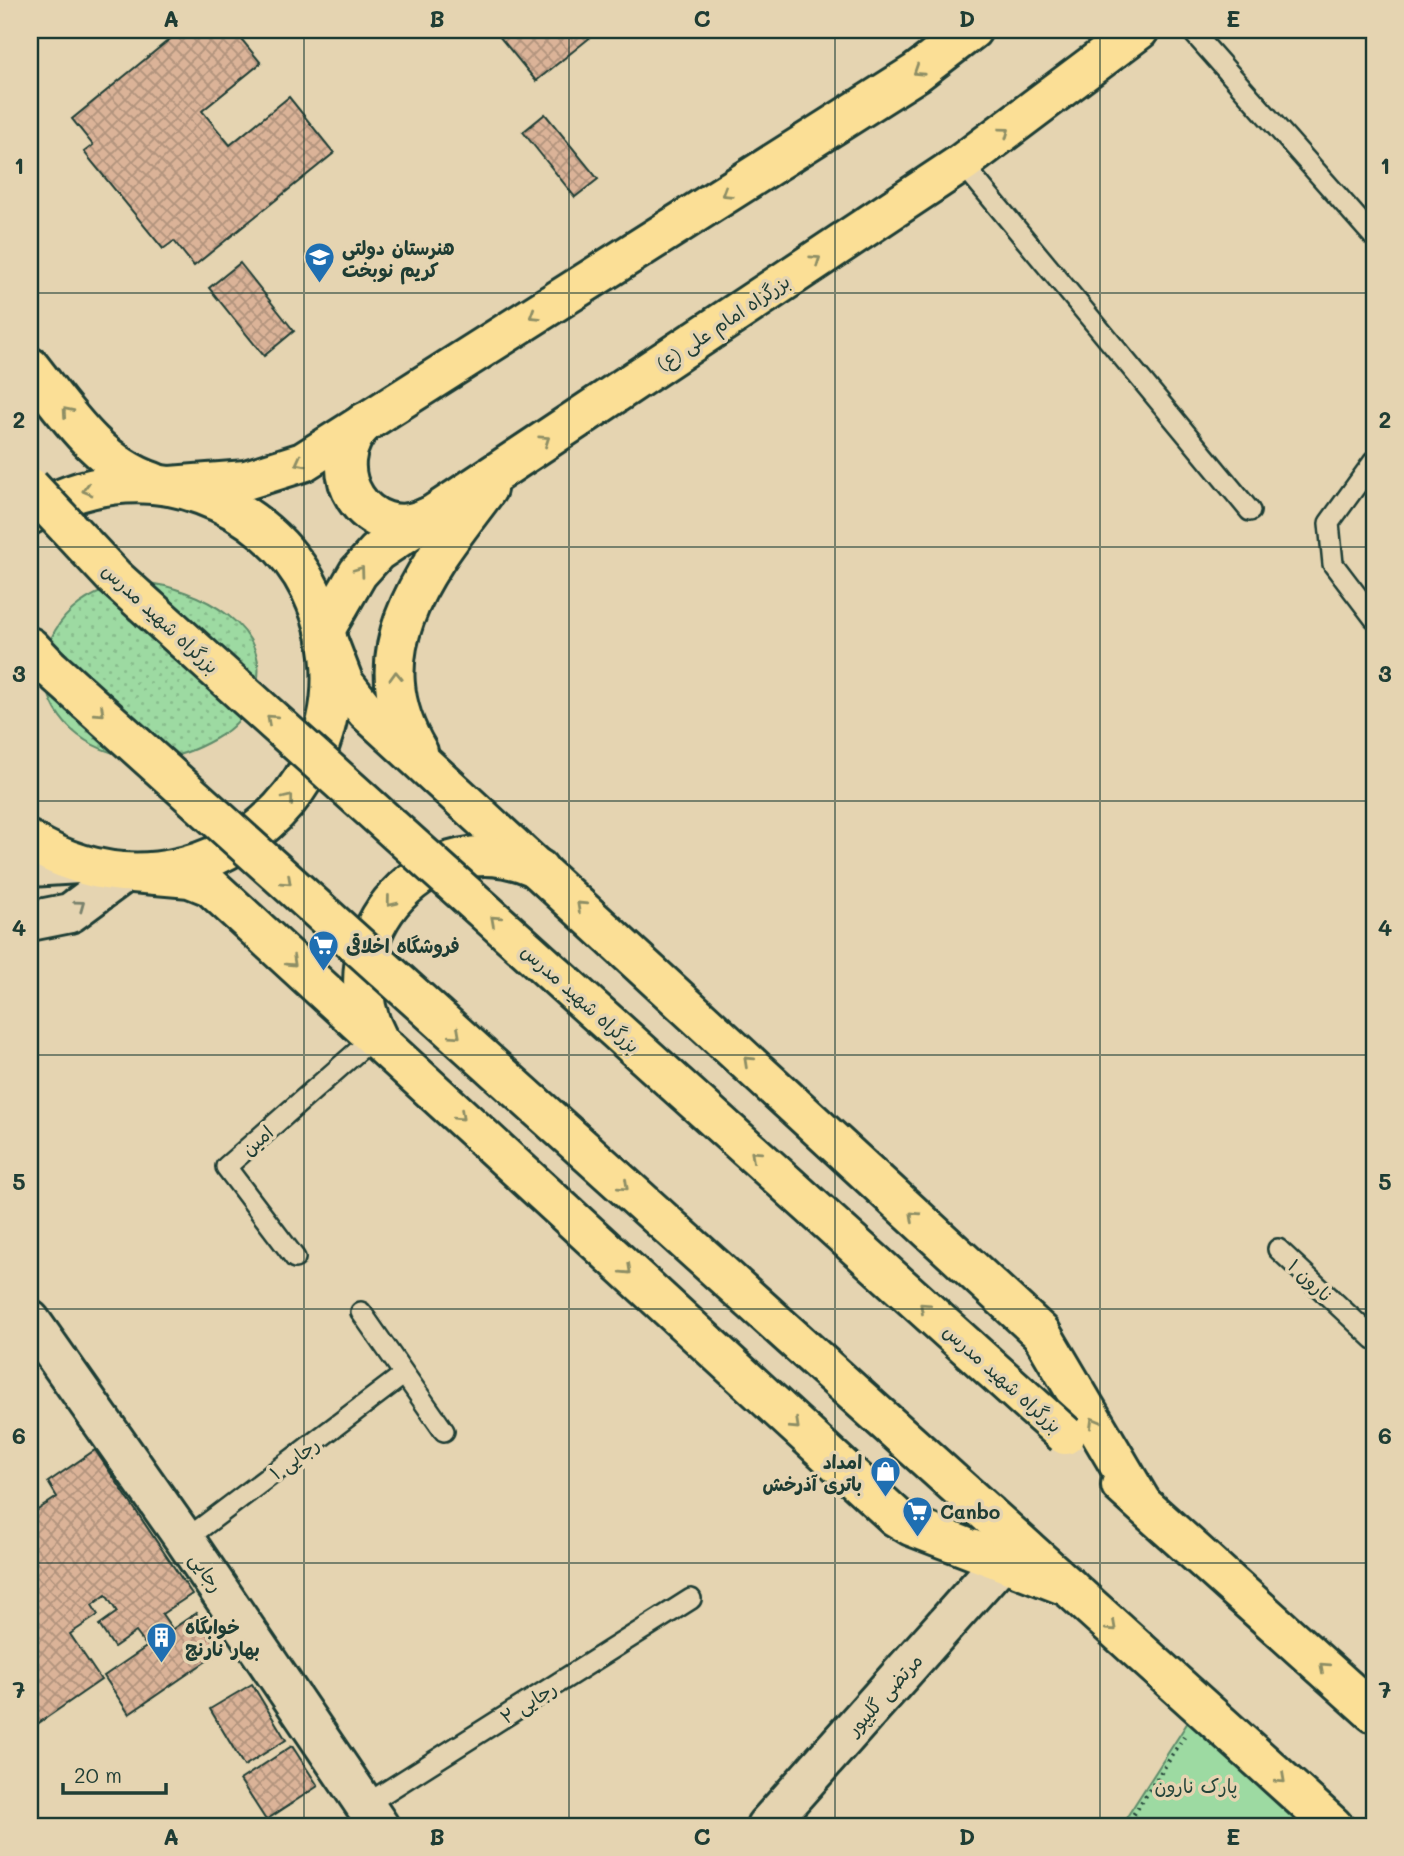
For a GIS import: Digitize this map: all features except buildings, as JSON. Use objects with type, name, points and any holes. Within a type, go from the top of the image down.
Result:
[{"type":"highway","points":[[30,515],[61,498],[87,489],[124,483],[166,485],[234,482],[281,471],[303,462],[916,73],[972,30]]},
{"type":"highway","name":"بزرگراه امام علی (ع)","points":[[326,634],[368,561],[430,516],[962,163],[1139,30]]},
{"type":"highway","points":[[30,367],[106,455],[135,476],[166,485]]},
{"type":"highway","points":[[365,422],[352,438],[346,457],[346,476],[353,495],[365,510],[383,520],[412,523],[430,516]]},
{"type":"highway","points":[[424,763],[408,734],[396,692],[395,663],[399,630],[425,572],[504,467]]},
{"type":"highway","name":"بزرگراه شهید مدرس","points":[[166,485],[223,504],[269,536],[304,579],[344,682],[358,702],[1041,1333],[1141,1502]]},
{"type":"highway","name":"بزرگراه شهید مدرس","points":[[30,487],[114,577],[1374,1713]]},
{"type":"highway","points":[[129,873],[170,871],[222,854],[253,835],[287,803],[307,773],[324,730],[331,685],[326,634]]},
{"type":"highway","points":[[30,647],[1333,1826]]},
{"type":"highway","points":[[30,841],[79,864],[129,873],[190,878],[210,886],[889,1512],[911,1527],[1069,1587]]},
{"type":"highway","points":[[377,1040],[365,1003],[364,962],[377,923],[401,890],[426,872],[465,858],[505,858],[541,869]]},
{"type":"street","points":[[30,867],[79,864]]},
{"type":"street","points":[[30,921],[70,913],[129,873]]},
{"type":"street","name":"رجایی","points":[[30,1320],[185,1540],[372,1815]]},
{"type":"street","name":"مرتضی گلیپور","points":[[766,1826],[1001,1562]]},
{"type":"lane","points":[[1191,30],[1374,237]]},
{"type":"lane","points":[[962,163],[1250,511]]},
{"type":"lane","points":[[1374,461],[1329,523],[1333,564],[1374,618]]},
{"type":"lane","name":"امین","points":[[295,1258],[226,1167],[377,1040]]},
{"type":"lane","name":"نارون ۱","points":[[1279,1250],[1374,1339]]},
{"type":"lane","points":[[361,1312],[444,1431]]},
{"type":"lane","name":"رجایی ۱","points":[[185,1540],[403,1375]]},
{"type":"lane","name":"رجایی ۲","points":[[372,1815],[691,1599]]},
{"type":"path","points":[[1126,1826],[1186,1735]]},
{"type":"green space","points":[[141,582],[185,592],[228,615],[244,631],[255,650],[258,671],[253,696],[233,726],[202,746],[182,754],[160,758],[113,753],[78,735],[55,709],[45,678],[48,646],[65,617],[96,594]]},
{"type":"green space","name":"پارک نارون","points":[[1188,1722],[1301,1826],[1121,1826]]},
{"type":"place","name":"هنرستان دولتی کریم نوبخت","points":[[319,285]]},
{"type":"place","name":"فروشگاه اخلاقی","points":[[323,972]]},
{"type":"place","name":"امداد باتری آذرخش","points":[[885,1499]]},
{"type":"place","name":"Canbo","points":[[917,1538]]},
{"type":"place","name":"خوابگاه بهار نارنج","points":[[162,1664]]}]
